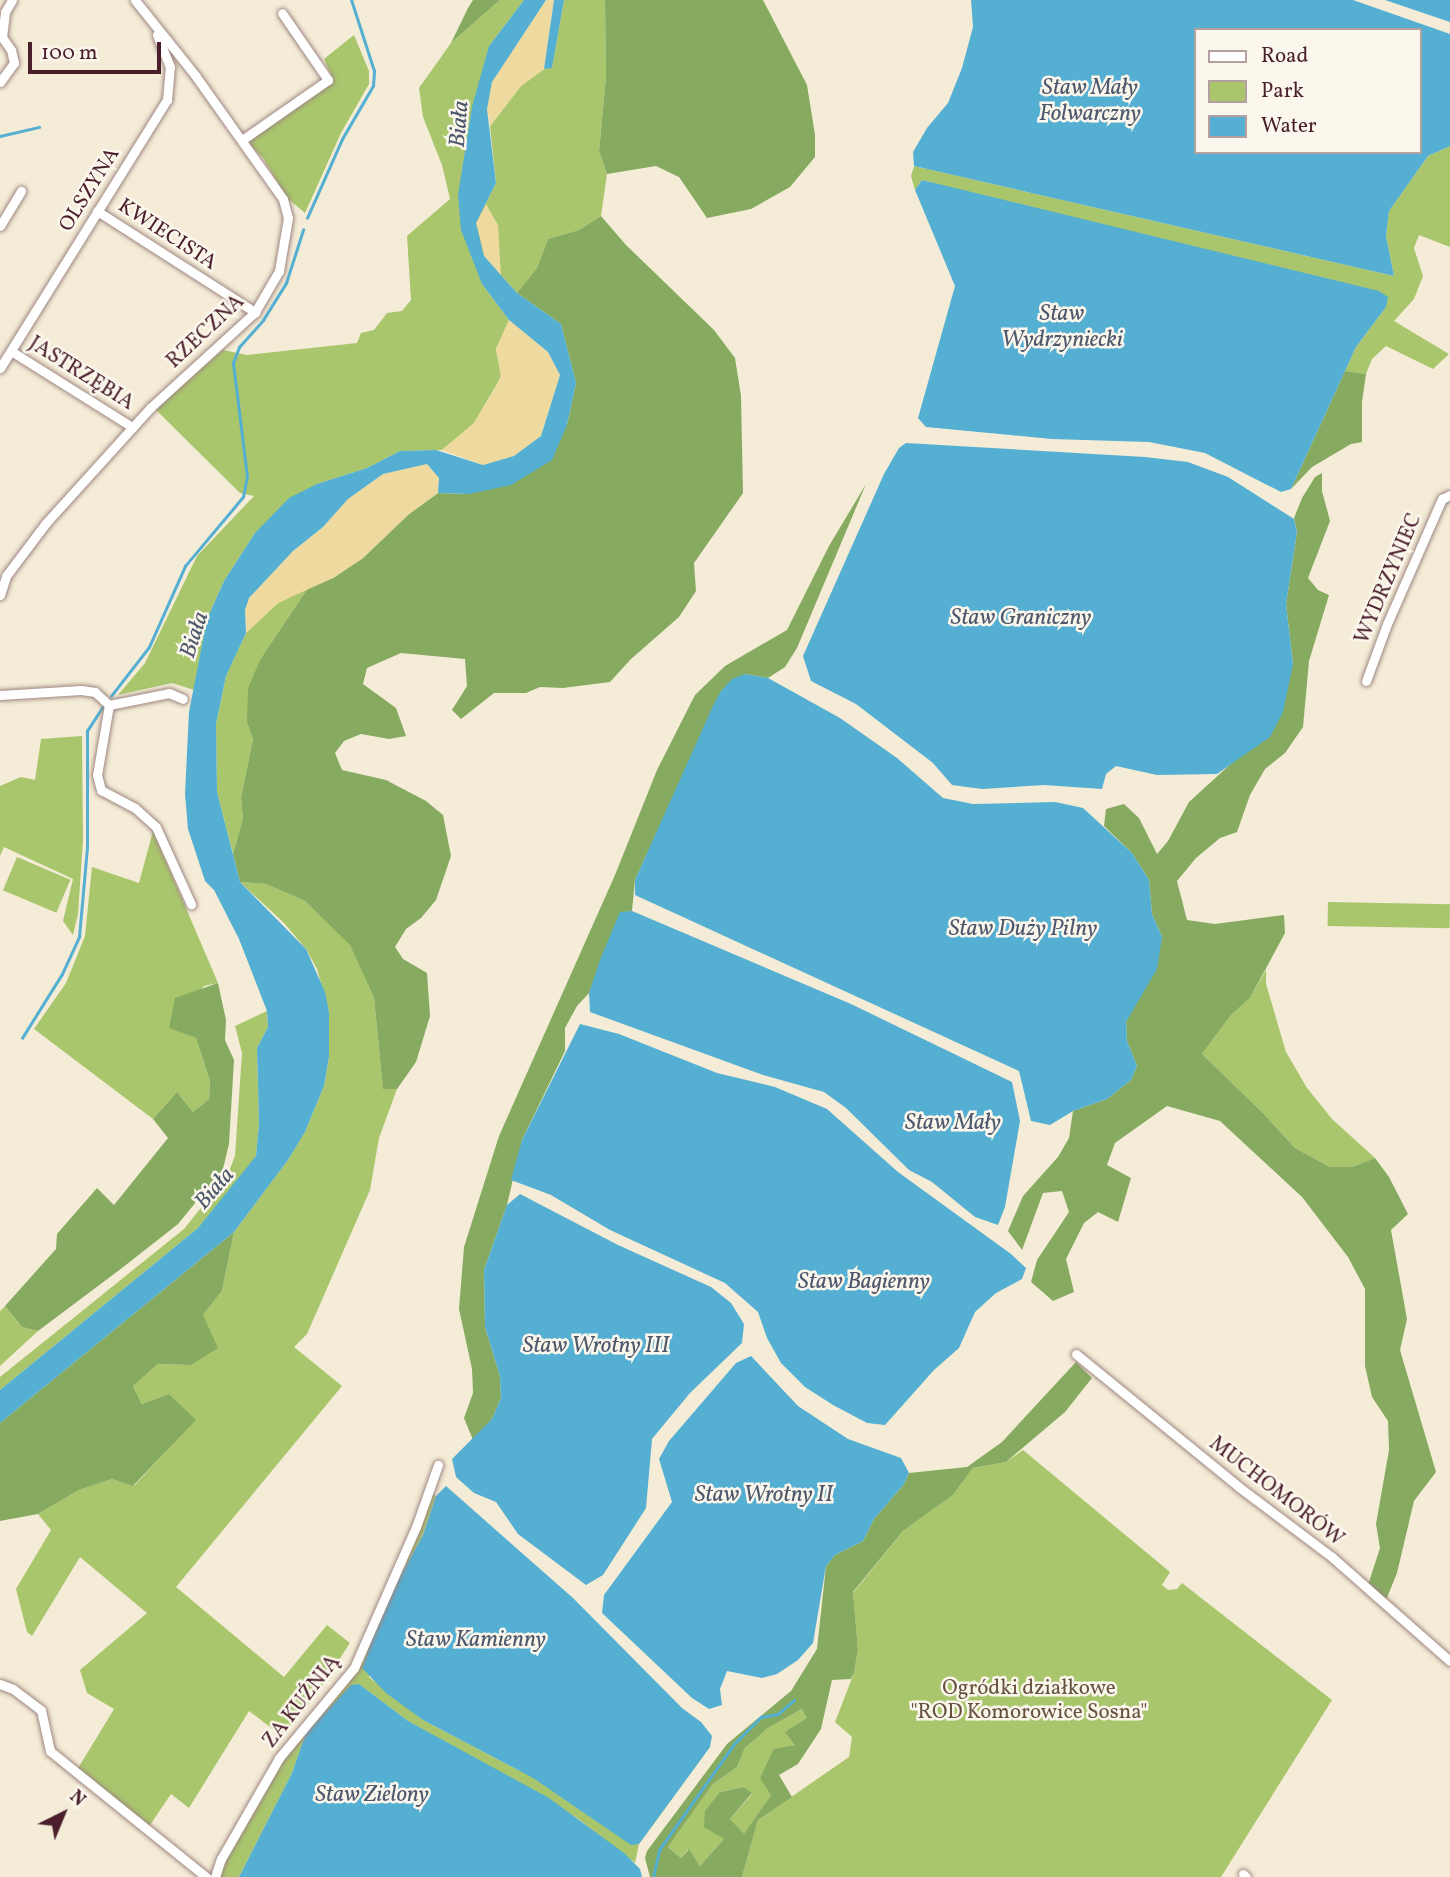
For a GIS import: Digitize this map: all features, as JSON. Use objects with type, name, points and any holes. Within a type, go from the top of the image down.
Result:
[{"type":"street","points":[[0,82],[11,71],[13,63],[11,50],[2,37],[5,12],[12,0]]},
{"type":"street","name":"RZECZNA","points":[[0,595],[6,576],[39,532],[132,427],[255,312],[279,271],[288,218],[283,199],[242,140],[135,0]]},
{"type":"street","points":[[242,140],[328,80],[282,13]]},
{"type":"street","name":"OLSZYNA","points":[[0,368],[167,100],[170,68],[151,23]]},
{"type":"street","points":[[0,226],[21,191]]},
{"type":"street","name":"KWIECISTA","points":[[97,211],[255,312]]},
{"type":"street","name":"JASTRZĘBIA","points":[[11,351],[132,427]]},
{"type":"street","name":"WYDRZYNIEC","points":[[1366,681],[1387,624],[1442,499],[1450,495]]},
{"type":"street","points":[[0,695],[95,692],[109,705]]},
{"type":"street","points":[[109,705],[169,693],[183,699]]},
{"type":"street","points":[[109,705],[97,775],[101,790],[135,808],[156,828],[191,904]]},
{"type":"street","name":"MUCHOMORÓW","points":[[1076,1354],[1239,1487],[1332,1557],[1450,1661]]},
{"type":"street","name":"ZA KUŹNIĄ","points":[[215,1877],[221,1859],[279,1758],[354,1668],[416,1527],[438,1465]]},
{"type":"street","points":[[0,1684],[13,1689],[41,1710],[50,1751],[206,1877]]},
{"type":"green space","points":[[473,0],[500,0],[451,43],[468,8]]},
{"type":"green space","points":[[500,0],[524,0],[489,46],[482,284],[509,320],[496,349],[501,376],[497,384],[474,423],[442,450],[400,451],[367,468],[317,484],[255,533],[224,581],[207,619],[194,690],[172,683],[118,695],[145,663],[197,556],[254,496],[240,493],[155,409],[223,350],[247,355],[357,343],[361,333],[374,330],[387,313],[402,311],[411,300],[407,236],[450,199],[442,165],[423,117],[419,88],[451,43]]},
{"type":"green space","points":[[564,0],[605,0],[606,77],[599,151],[607,174],[601,216],[579,230],[548,239],[537,268],[517,293],[484,256],[476,223],[496,183],[490,126],[521,86],[544,69],[552,67]]},
{"type":"green space","points":[[605,0],[763,0],[807,85],[815,135],[815,157],[790,187],[751,209],[707,218],[679,177],[656,166],[607,174],[599,151],[606,77]]},
{"type":"green space","points":[[354,35],[369,71],[369,84],[341,133],[305,213],[287,198],[263,158],[248,142],[333,79],[324,59]]},
{"type":"green space","points":[[1450,146],[1450,247],[1419,235],[1414,248],[1423,276],[1414,299],[1394,321],[1449,354],[1433,369],[1386,346],[1372,359],[1366,374],[1345,371],[1356,347],[1386,307],[922,180],[915,190],[911,176],[914,166],[1394,276],[1386,236],[1389,211],[1428,156]]},
{"type":"green space","points":[[601,216],[626,245],[714,330],[735,358],[741,396],[743,493],[694,563],[696,591],[679,617],[631,659],[610,682],[563,688],[540,687],[526,693],[494,693],[461,719],[452,710],[467,686],[465,659],[401,653],[367,668],[363,684],[396,708],[406,736],[389,739],[361,734],[344,741],[335,753],[342,770],[386,780],[426,801],[443,815],[451,856],[436,900],[421,918],[406,929],[395,947],[403,959],[427,973],[430,1016],[416,1062],[397,1089],[383,1089],[374,998],[350,945],[305,901],[266,884],[240,882],[233,854],[243,819],[241,797],[253,739],[247,723],[248,688],[261,658],[308,588],[333,578],[363,558],[409,514],[438,493],[469,494],[567,425],[576,383],[561,324],[517,293],[537,268],[548,239],[579,230]]},
{"type":"green space","points":[[1345,371],[1366,374],[1362,402],[1362,442],[1351,444],[1312,467],[1291,489]]},
{"type":"green space","points":[[1322,473],[1322,491],[1330,521],[1308,578],[1318,590],[1329,595],[1309,661],[1303,727],[1285,753],[1265,769],[1250,795],[1237,832],[1220,838],[1196,858],[1177,881],[1187,920],[1215,924],[1284,915],[1285,933],[1250,998],[1231,1015],[1202,1054],[1295,1148],[1330,1167],[1352,1167],[1375,1158],[1389,1177],[1408,1214],[1391,1230],[1407,1319],[1400,1350],[1436,1472],[1414,1501],[1397,1573],[1386,1600],[1368,1585],[1380,1548],[1376,1524],[1389,1450],[1388,1421],[1372,1397],[1365,1366],[1365,1289],[1348,1257],[1302,1197],[1220,1121],[1167,1106],[1115,1143],[1107,1165],[1131,1178],[1118,1222],[1098,1212],[1084,1223],[1066,1259],[1074,1292],[1053,1301],[1031,1282],[1037,1260],[1069,1212],[1062,1191],[1043,1193],[1022,1250],[1008,1231],[1023,1196],[1058,1157],[1069,1138],[1073,1111],[1107,1099],[1131,1080],[1137,1066],[1127,1041],[1126,1022],[1140,997],[1162,937],[1152,914],[1149,880],[1132,853],[1104,826],[1106,809],[1124,804],[1139,818],[1157,854],[1168,841],[1189,802],[1235,760],[1293,664],[1286,604],[1297,532],[1294,518],[1315,477]]},
{"type":"green space","points":[[866,484],[797,648],[785,667],[768,678],[745,674],[721,691],[635,880],[632,911],[620,913],[589,993],[577,1006],[565,1028],[565,1051],[522,1140],[507,1205],[484,1270],[485,1327],[500,1376],[501,1398],[492,1419],[473,1440],[464,1418],[473,1393],[472,1369],[459,1309],[464,1247],[499,1136],[615,875],[657,770],[695,695],[725,666],[787,630],[829,546]]},
{"type":"green space","points":[[308,588],[261,658],[247,723],[253,739],[241,797],[243,819],[233,854],[217,792],[216,724],[226,676],[246,633],[278,603]]},
{"type":"green space","points":[[82,736],[83,840],[78,914],[73,935],[63,921],[73,879],[4,847],[0,856],[0,786],[21,777],[35,780],[41,739]]},
{"type":"green space","points":[[153,831],[218,983],[204,986],[170,1028],[196,1038],[210,1081],[209,1099],[193,1112],[177,1092],[153,1119],[34,1029],[66,983],[85,936],[92,867],[139,883]]},
{"type":"green space","points":[[17,857],[70,880],[56,913],[3,890]]},
{"type":"green space","points":[[240,882],[266,884],[305,901],[350,944],[374,998],[383,1088],[397,1089],[379,1138],[370,1190],[307,1334],[294,1347],[342,1386],[176,1587],[284,1677],[327,1625],[350,1643],[314,1698],[282,1736],[249,1711],[189,1808],[171,1794],[148,1828],[77,1770],[114,1709],[87,1693],[80,1670],[147,1613],[80,1557],[32,1636],[27,1632],[16,1589],[51,1530],[38,1514],[79,1490],[112,1479],[134,1486],[195,1420],[169,1394],[142,1404],[133,1386],[158,1364],[191,1365],[203,1315],[222,1291],[234,1232],[288,1160],[305,1132],[324,1086],[329,1057],[329,1012],[317,969],[306,949],[284,923]]},
{"type":"green space","points":[[1328,902],[1450,904],[1450,928],[1328,926]]},
{"type":"green space","points":[[1266,970],[1266,984],[1286,1052],[1307,1088],[1332,1119],[1375,1158],[1352,1167],[1330,1167],[1295,1148],[1202,1054],[1231,1015],[1250,998]]},
{"type":"green space","points":[[218,983],[226,1020],[225,1040],[234,1060],[229,1144],[223,1169],[178,1224],[38,1331],[22,1327],[5,1306],[56,1249],[57,1234],[97,1188],[114,1205],[168,1138],[153,1119],[177,1092],[193,1112],[209,1099],[210,1081],[196,1038],[169,1028],[175,998]]},
{"type":"green space","points":[[267,1011],[268,1027],[257,1048],[259,1124],[256,1156],[244,1174],[198,1228],[0,1390],[0,1377],[184,1229],[228,1174],[235,1156],[242,1053],[235,1026]]},
{"type":"green space","points":[[234,1232],[222,1291],[203,1315],[218,1348],[191,1365],[158,1364],[133,1386],[142,1404],[169,1394],[196,1420],[133,1486],[112,1479],[79,1490],[38,1514],[0,1521],[0,1423]]},
{"type":"green space","points":[[5,1306],[22,1327],[38,1331],[0,1366],[0,1311]]},
{"type":"green space","points":[[1076,1362],[1092,1378],[1065,1412],[1006,1462],[973,1468],[953,1495],[903,1531],[853,1592],[858,1650],[854,1673],[851,1679],[832,1680],[821,1729],[798,1764],[779,1775],[792,1797],[758,1820],[742,1877],[650,1877],[645,1858],[647,1851],[727,1744],[791,1691],[817,1649],[826,1566],[835,1555],[863,1541],[874,1519],[904,1484],[909,1473],[967,1467],[1002,1442]],"holes":[[[802,1709],[807,1718],[785,1732],[795,1745],[774,1749],[760,1778],[771,1795],[744,1834],[730,1819],[752,1793],[744,1787],[720,1792],[705,1811],[704,1827],[724,1839],[700,1866],[689,1849],[681,1858],[668,1847],[713,1784],[737,1767],[745,1748],[768,1728]]]},
{"type":"green space","name":"Ogródki działkowe \"ROD Komorowice Sosna\"","points":[[1023,1450],[1170,1572],[1162,1585],[1168,1590],[1177,1589],[1182,1583],[1332,1700],[1221,1877],[742,1877],[758,1820],[849,1757],[852,1737],[835,1722],[854,1673],[858,1650],[853,1593],[903,1531],[953,1495],[973,1468],[1006,1462]]},
{"type":"green space","points":[[430,1492],[436,1496],[423,1535],[386,1602],[369,1677],[423,1720],[520,1771],[704,1755],[639,1844],[635,1863],[577,1818],[408,1721],[359,1684],[306,1733],[292,1773],[239,1877],[219,1877],[224,1862],[274,1771],[347,1683]]},
{"type":"green space","points":[[802,1709],[808,1718],[795,1745],[774,1750],[771,1795],[744,1835],[730,1819],[752,1794],[744,1787],[720,1792],[724,1839],[700,1866],[688,1849],[681,1858],[668,1847],[713,1784],[737,1767],[745,1748],[768,1728]]},
{"type":"sand","points":[[546,0],[554,0],[544,69],[521,86],[490,126],[487,109],[492,82]]},
{"type":"sand","points":[[486,204],[498,225],[501,276],[484,256],[476,223]]},
{"type":"sand","points":[[509,320],[548,352],[560,375],[541,436],[514,456],[483,465],[442,450],[474,423],[497,385],[501,376],[496,349]]},
{"type":"sand","points":[[428,464],[439,478],[438,493],[409,514],[363,558],[333,578],[278,603],[246,633],[245,610],[249,598],[293,551],[323,527],[348,499],[383,474]]},
{"type":"water","points":[[524,0],[546,0],[492,82],[487,109],[496,183],[476,223],[484,256],[517,293],[561,324],[576,383],[567,425],[552,460],[511,485],[469,494],[438,493],[439,478],[427,464],[383,474],[348,499],[323,527],[293,551],[249,598],[245,610],[246,633],[226,676],[216,724],[217,792],[240,882],[306,949],[325,992],[329,1012],[329,1057],[324,1086],[305,1132],[288,1160],[234,1232],[0,1423],[0,1390],[198,1228],[256,1156],[259,1124],[257,1048],[268,1027],[267,1011],[239,939],[214,890],[205,881],[188,829],[185,794],[189,712],[207,619],[224,581],[255,533],[289,498],[317,484],[367,468],[400,451],[436,450],[483,465],[514,456],[541,436],[560,375],[548,352],[509,320],[482,284],[461,230],[458,195],[472,107],[489,46]]},
{"type":"water","points":[[554,0],[564,0],[552,68],[544,69]]},
{"type":"water","name":"Staw Mały Folwarczny","points":[[971,0],[1353,0],[1450,34],[1450,146],[1428,156],[1389,211],[1386,236],[1394,276],[914,166],[913,152],[927,128],[948,103],[962,68],[973,27]]},
{"type":"water","points":[[1385,0],[1450,0],[1450,22]]},
{"type":"water","name":"Staw Wydrzyniecki","points":[[922,180],[1379,291],[1388,297],[1386,307],[1356,347],[1291,489],[1281,492],[1205,453],[1149,442],[1052,439],[926,427],[918,418],[955,286],[915,190]]},
{"type":"water","name":"Staw Graniczny","points":[[906,443],[1188,462],[1228,477],[1294,519],[1297,532],[1286,604],[1293,664],[1283,712],[1270,737],[1217,774],[1157,775],[1116,766],[1106,774],[1102,789],[1044,785],[982,789],[952,785],[933,763],[856,704],[811,681],[803,656],[884,474],[899,448]]},
{"type":"water","name":"Staw Duży Pilny","points":[[745,674],[768,678],[840,718],[897,758],[943,798],[973,804],[1055,802],[1083,808],[1132,853],[1149,880],[1152,914],[1162,937],[1157,969],[1126,1022],[1127,1041],[1137,1066],[1131,1080],[1107,1099],[1073,1111],[1050,1125],[1031,1121],[1019,1071],[635,895],[635,880],[713,706],[732,679]]},
{"type":"water","name":"Staw Mały","points":[[632,911],[851,1004],[1012,1082],[1020,1121],[1005,1207],[998,1225],[975,1217],[932,1182],[909,1170],[846,1108],[824,1092],[763,1075],[590,1012],[589,993],[600,960],[620,912]]},
{"type":"water","name":"Staw Bagienny","points":[[580,1024],[619,1034],[717,1073],[775,1087],[827,1109],[898,1172],[1011,1254],[1026,1268],[1022,1279],[996,1293],[975,1312],[959,1348],[934,1370],[885,1425],[867,1423],[833,1405],[805,1387],[781,1363],[767,1338],[758,1312],[725,1283],[610,1230],[551,1195],[511,1180],[522,1140]]},
{"type":"water","name":"Staw Wrotny III","points":[[520,1194],[618,1245],[711,1287],[731,1303],[744,1324],[742,1343],[690,1393],[652,1439],[646,1508],[603,1575],[586,1585],[518,1534],[496,1502],[474,1493],[456,1477],[452,1459],[492,1419],[501,1398],[500,1376],[485,1327],[484,1270],[507,1205]]},
{"type":"water","name":"Staw Wrotny II","points":[[751,1356],[798,1406],[848,1439],[901,1458],[909,1473],[904,1484],[874,1519],[863,1541],[835,1555],[826,1566],[813,1643],[798,1660],[777,1674],[762,1678],[727,1671],[720,1689],[722,1705],[709,1709],[692,1698],[602,1613],[604,1595],[672,1502],[659,1459],[669,1441],[736,1363]]},
{"type":"water","name":"Staw Kamienny","points":[[446,1486],[573,1598],[682,1708],[701,1722],[712,1736],[710,1747],[639,1844],[631,1845],[533,1778],[423,1720],[386,1693],[362,1668],[386,1602],[423,1535],[436,1496]]},
{"type":"water","name":"Staw Zielony","points":[[359,1684],[408,1721],[549,1798],[624,1853],[640,1869],[642,1877],[239,1877],[292,1773],[306,1733],[351,1685]]},
{"type":"waterway","points":[[307,218],[342,139],[373,86],[374,71],[351,0]]},
{"type":"waterway","points":[[0,136],[39,127]]},
{"type":"waterway","points":[[111,696],[149,647],[185,566],[243,497],[247,477],[233,363],[239,347],[263,320],[286,283],[303,230]]},
{"type":"waterway","points":[[22,1038],[62,974],[79,937],[87,848],[87,731],[103,706]]},
{"type":"waterway","points":[[653,1877],[659,1850],[734,1744],[761,1717],[778,1714],[794,1700]]},
{"type":"water label","name":"Biała","points":[[460,124]]},
{"type":"water label","name":"Biała","points":[[195,635]]},
{"type":"water label","name":"Biała","points":[[215,1189]]}]
